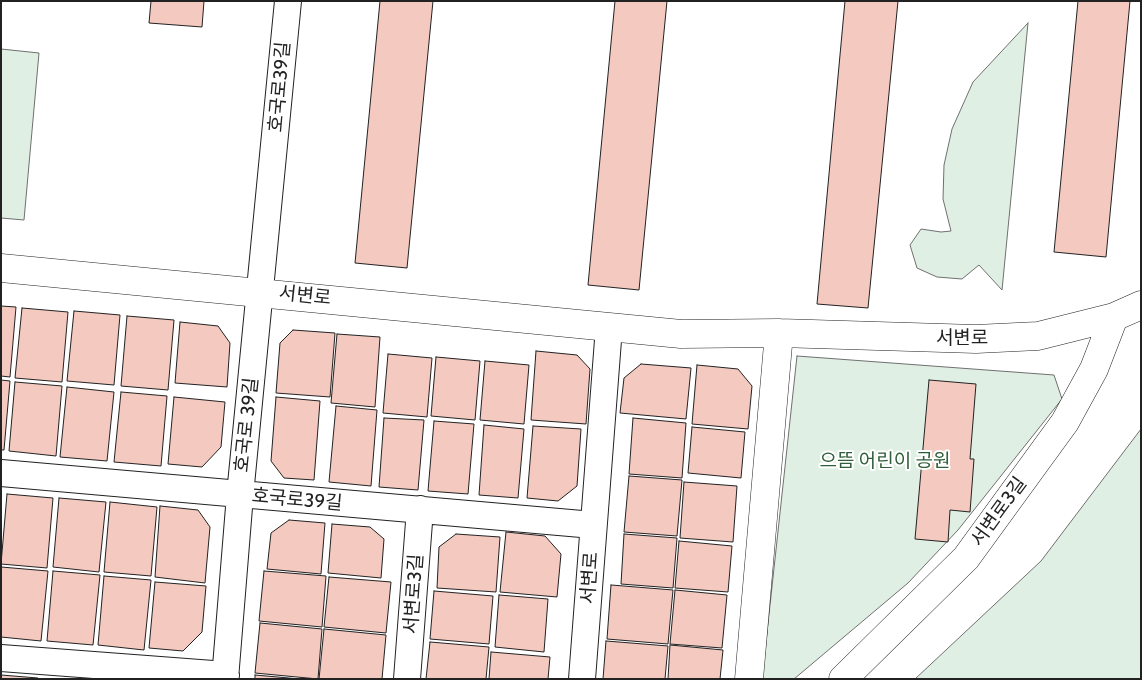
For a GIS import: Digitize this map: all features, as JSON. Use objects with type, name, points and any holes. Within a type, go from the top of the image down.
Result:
[{"type":"street","name":"호국로39길","points":[[260,292],[288,1]]},
{"type":"street","name":"서변로","points":[[1,268],[682,334],[779,333],[976,339],[1038,336],[1114,317],[1141,305]]},
{"type":"street","name":"호국로 39길","points":[[225,677],[240,495],[260,292]]},
{"type":"street","name":"서변로3길","points":[[844,679],[966,558],[1065,422],[1094,369],[1114,317]]},
{"type":"street","name":"서변로","points":[[582,679],[609,327]]},
{"type":"street","points":[[748,679],[779,333]]},
{"type":"street","name":"호국로39길","points":[[1,473],[593,525]]},
{"type":"street","name":"서변로3길","points":[[407,679],[420,509]]},
{"type":"street","points":[[1,658],[225,677]]},
{"type":"green space","points":[[1028,23],[1002,290],[979,265],[962,279],[937,277],[917,268],[910,245],[921,229],[941,232],[951,231],[943,199],[944,165],[952,129],[973,82]]},
{"type":"green space","points":[[1,49],[39,53],[24,220],[1,218]]},
{"type":"green space","name":"으뜸 어린이 공원","points":[[797,356],[1054,375],[1062,399],[958,530],[908,583],[794,679],[762,679]]},
{"type":"green space","points":[[1141,429],[1141,679],[915,679],[1041,561]]},
{"type":"building","points":[[151,1],[204,1],[202,27],[149,23]]},
{"type":"building","points":[[380,1],[433,1],[407,268],[355,263]]},
{"type":"building","points":[[615,1],[667,1],[639,290],[588,285]]},
{"type":"building","points":[[845,1],[898,1],[868,308],[817,304]]},
{"type":"building","points":[[1078,1],[1130,1],[1106,257],[1054,252]]},
{"type":"building","points":[[1,306],[16,307],[10,377],[1,376]]},
{"type":"building","points":[[22,308],[68,312],[62,382],[15,378]]},
{"type":"building","points":[[74,311],[120,315],[114,385],[67,381]]},
{"type":"building","points":[[127,316],[174,320],[168,390],[121,386]]},
{"type":"building","points":[[180,322],[218,326],[230,343],[227,387],[175,383]]},
{"type":"building","points":[[293,330],[335,333],[330,397],[276,393],[280,343]]},
{"type":"building","points":[[337,334],[380,337],[375,407],[331,403]]},
{"type":"building","points":[[536,351],[577,355],[590,369],[586,424],[531,420]]},
{"type":"building","points":[[388,354],[432,358],[427,417],[383,413]]},
{"type":"building","points":[[436,357],[480,361],[475,420],[431,416]]},
{"type":"building","points":[[485,361],[529,365],[524,424],[480,420]]},
{"type":"building","points":[[641,364],[691,368],[686,419],[620,413],[624,378]]},
{"type":"building","points":[[697,365],[738,369],[752,386],[748,429],[692,424]]},
{"type":"building","points":[[1,380],[10,381],[4,450],[1,450]]},
{"type":"building","points":[[929,380],[976,384],[970,459],[974,459],[970,512],[950,510],[948,542],[915,539]]},
{"type":"building","points":[[15,382],[62,386],[56,456],[9,451]]},
{"type":"building","points":[[67,387],[114,392],[107,461],[60,457]]},
{"type":"building","points":[[121,392],[167,396],[161,466],[114,462]]},
{"type":"building","points":[[174,397],[225,402],[221,447],[202,467],[168,464]]},
{"type":"building","points":[[276,397],[320,401],[314,480],[284,478],[271,461]]},
{"type":"building","points":[[336,406],[377,410],[371,486],[329,482]]},
{"type":"building","points":[[384,418],[424,420],[418,490],[379,487]]},
{"type":"building","points":[[633,418],[686,423],[682,478],[629,474]]},
{"type":"building","points":[[434,421],[474,424],[468,494],[428,491]]},
{"type":"building","points":[[484,425],[524,429],[518,498],[479,495]]},
{"type":"building","points":[[533,426],[581,429],[577,486],[558,501],[527,498]]},
{"type":"building","points":[[692,427],[745,432],[741,478],[688,473]]},
{"type":"building","points":[[629,476],[682,480],[677,536],[624,532]]},
{"type":"building","points":[[684,482],[737,486],[733,542],[680,538]]},
{"type":"building","points":[[7,494],[53,498],[47,568],[1,564]]},
{"type":"building","points":[[59,498],[106,502],[99,572],[53,567]]},
{"type":"building","points":[[110,502],[157,507],[151,576],[104,572]]},
{"type":"building","points":[[160,506],[198,510],[210,527],[205,583],[155,577]]},
{"type":"building","points":[[289,520],[325,523],[321,574],[267,569],[271,533]]},
{"type":"building","points":[[332,524],[370,527],[384,539],[381,578],[328,573]]},
{"type":"building","points":[[506,532],[545,536],[561,554],[557,597],[500,592]]},
{"type":"building","points":[[456,534],[500,537],[496,592],[437,588],[439,547]]},
{"type":"building","points":[[624,534],[677,538],[673,588],[621,584]]},
{"type":"building","points":[[679,541],[732,546],[728,592],[675,588]]},
{"type":"building","points":[[1,567],[48,571],[41,641],[1,637]]},
{"type":"building","points":[[53,571],[100,575],[93,645],[47,641]]},
{"type":"building","points":[[264,571],[326,576],[322,627],[259,621]]},
{"type":"building","points":[[104,576],[151,580],[144,650],[98,645]]},
{"type":"building","points":[[329,577],[391,582],[386,633],[324,627]]},
{"type":"building","points":[[155,582],[206,586],[202,632],[183,651],[149,648]]},
{"type":"building","points":[[611,585],[673,590],[668,644],[607,639]]},
{"type":"building","points":[[675,590],[727,595],[722,648],[670,644]]},
{"type":"building","points":[[434,591],[493,596],[489,644],[430,639]]},
{"type":"building","points":[[499,595],[548,599],[544,652],[495,647]]},
{"type":"building","points":[[260,623],[322,629],[318,679],[255,673]]},
{"type":"building","points":[[324,629],[386,635],[382,679],[319,679]]},
{"type":"building","points":[[606,641],[668,646],[665,679],[603,679]]},
{"type":"building","points":[[430,642],[489,647],[486,679],[426,679]]},
{"type":"building","points":[[670,645],[723,650],[720,679],[668,679]]},
{"type":"building","points":[[491,652],[550,657],[548,679],[489,679]]},
{"type":"building","points":[[1,675],[38,678],[38,679],[1,679]]},
{"type":"building","points":[[255,675],[300,679],[255,679]]}]
